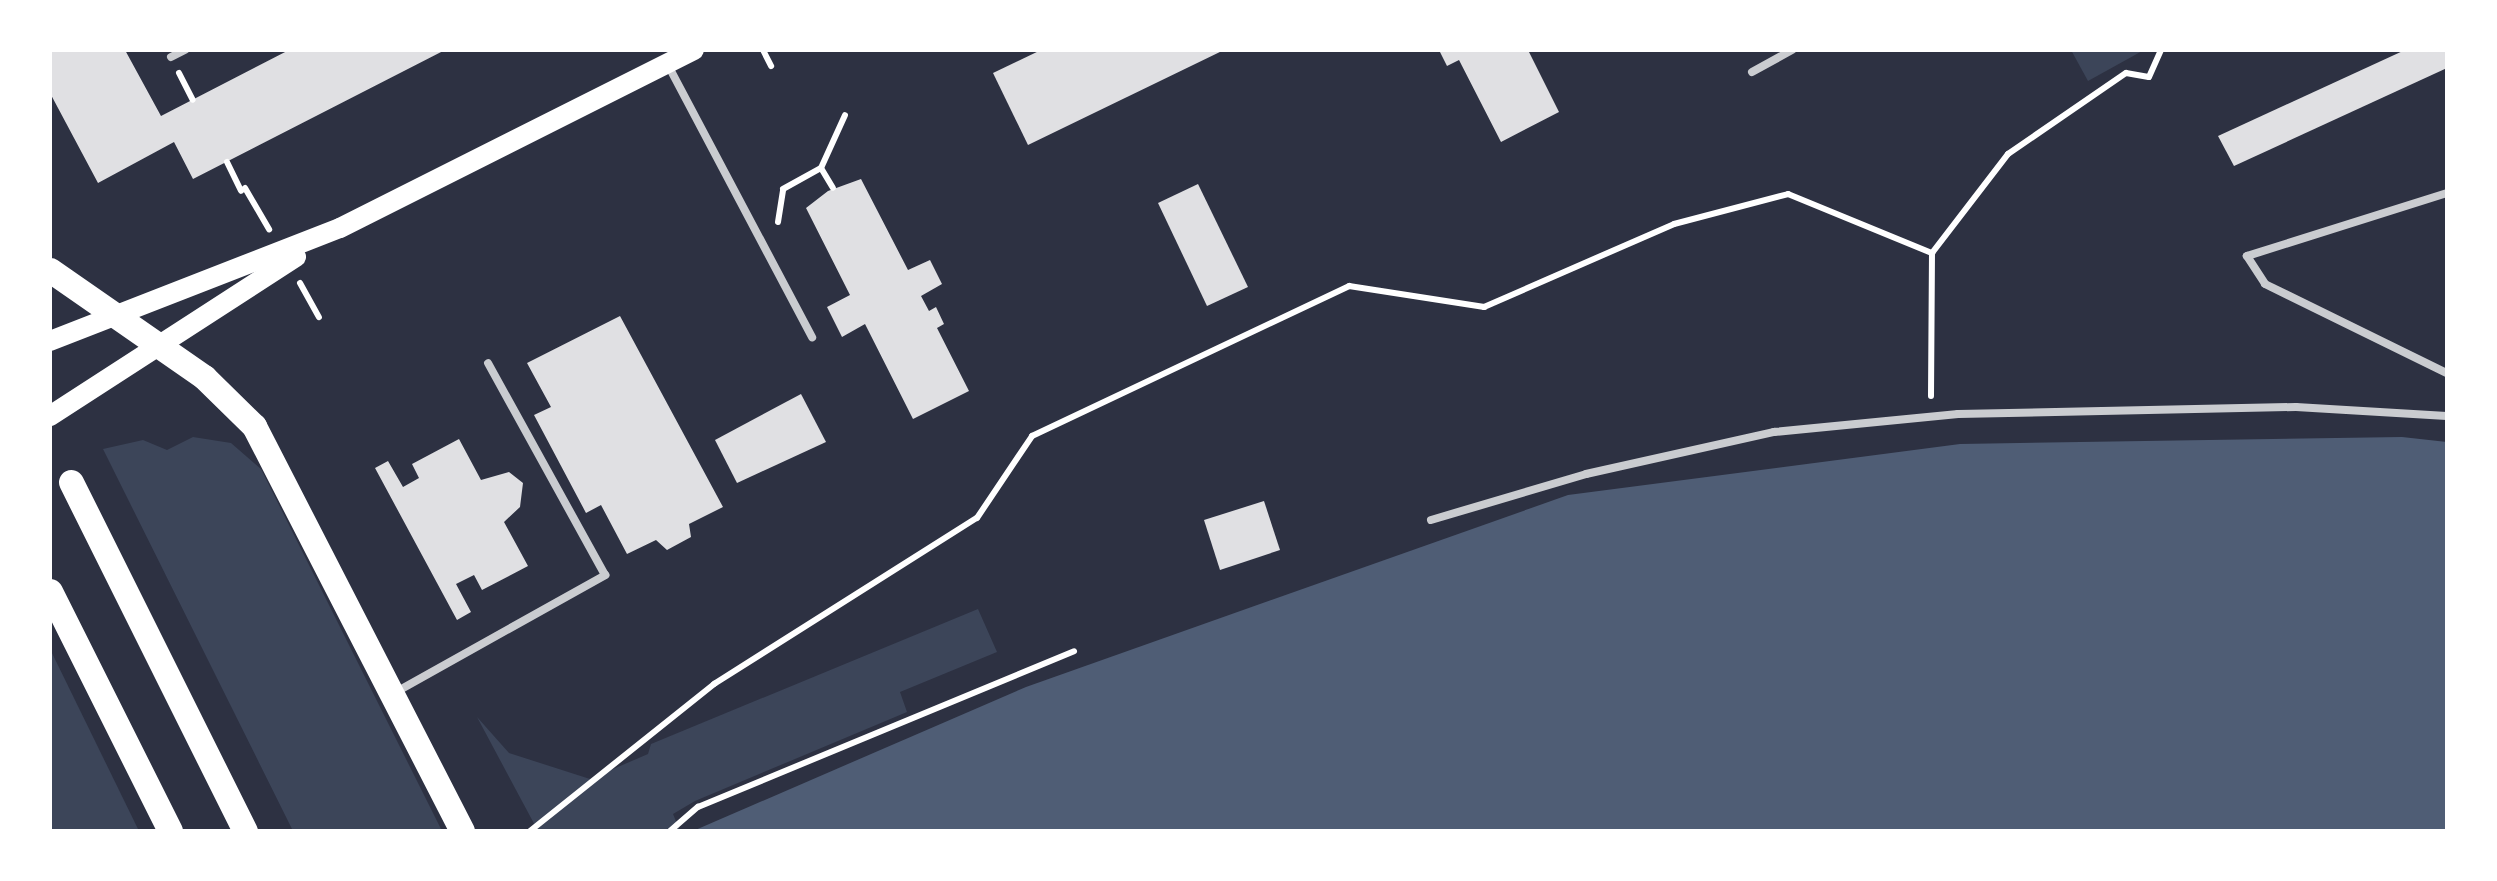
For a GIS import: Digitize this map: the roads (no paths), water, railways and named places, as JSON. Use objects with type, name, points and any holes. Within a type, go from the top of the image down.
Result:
[{"type":"main road","points":[[52,340],[340,228],[694,50]]},
{"type":"main road","points":[[50,416],[81,400],[340,228]]},
{"type":"main road","points":[[50,270],[204,378],[254,426],[462,831]]},
{"type":"main road","points":[[72,482],[246,831]]},
{"type":"main road","points":[[50,591],[170,831]]},
{"type":"lane","points":[[171,58],[185,50]]},
{"type":"lane","points":[[1752,72],[1792,50]]},
{"type":"lane","points":[[667,63],[812,337]]},
{"type":"lane","points":[[2447,193],[2247,256],[2265,284],[2447,372]]},
{"type":"lane","points":[[392,694],[606,575],[488,363]]},
{"type":"lane","points":[[1430,520],[1586,474],[1774,432],[1931,417],[2296,407],[2447,416]]}]
